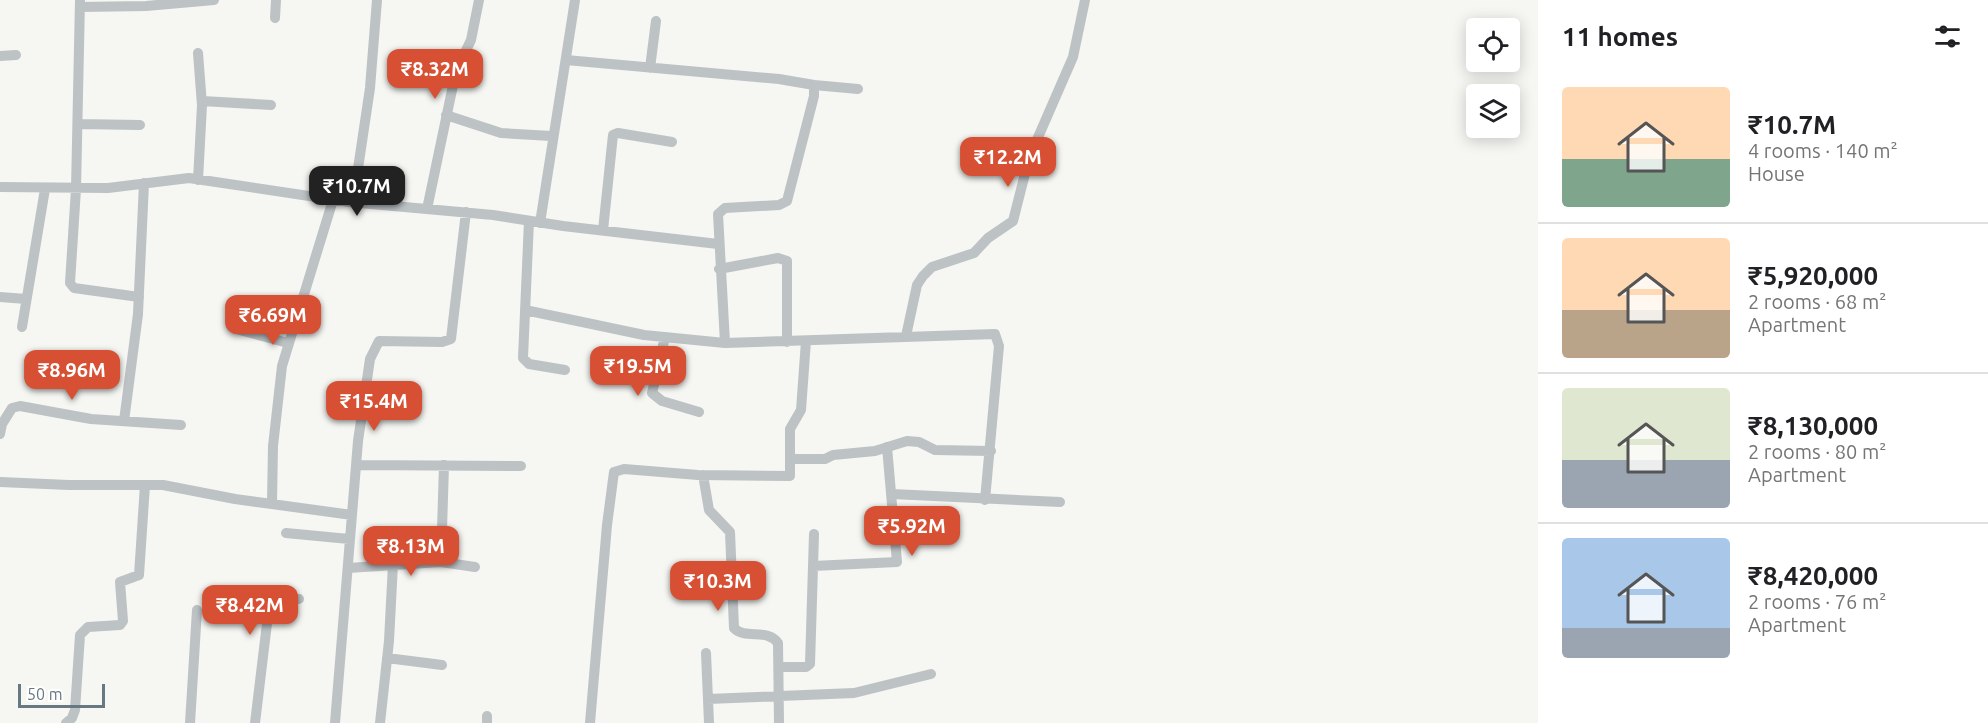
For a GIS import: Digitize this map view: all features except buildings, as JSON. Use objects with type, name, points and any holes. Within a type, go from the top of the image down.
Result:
[{"type":"street","points":[[139,297],[71,286],[76,189],[80,3],[214,0]]},
{"type":"street","points":[[275,18],[276,0]]},
{"type":"street","points":[[353,202],[370,88],[377,0]]},
{"type":"street","points":[[427,208],[456,71],[471,40],[479,0]]},
{"type":"street","points":[[565,370],[529,364],[523,358],[525,310],[534,222],[552,136],[575,0]]},
{"type":"street","points":[[906,336],[917,285],[923,276],[932,267],[974,253],[988,238],[1013,221],[1029,158],[1073,57],[1085,0]]},
{"type":"street","points":[[650,68],[656,21]]},
{"type":"street","points":[[198,53],[202,101],[198,180]]},
{"type":"street","points":[[0,56],[16,55]]},
{"type":"street","points":[[566,60],[779,79],[814,86],[858,89]]},
{"type":"street","points":[[724,343],[718,214],[720,210],[779,205],[787,201],[814,96],[814,86]]},
{"type":"street","points":[[202,101],[271,105]]},
{"type":"street","points":[[446,115],[501,133],[552,136]]},
{"type":"street","points":[[78,124],[140,125]]},
{"type":"street","points":[[603,230],[613,135],[618,133],[672,142]]},
{"type":"street","points":[[0,187],[76,189],[144,183],[178,177],[333,200],[466,212],[718,244]]},
{"type":"street","points":[[123,421],[139,297],[144,183]]},
{"type":"street","points":[[22,327],[45,189]]},
{"type":"street","points":[[272,503],[273,446],[282,366],[333,200]]},
{"type":"street","points":[[335,723],[356,465],[370,359],[375,345],[385,340],[442,342],[451,339],[466,212]]},
{"type":"street","points":[[719,269],[778,258],[787,261],[787,342]]},
{"type":"street","points":[[0,297],[26,299]]},
{"type":"street","points":[[525,310],[665,337],[724,343],[995,334],[999,346],[985,500]]},
{"type":"street","points":[[236,329],[288,343]]},
{"type":"street","points":[[665,337],[652,393],[662,401],[699,412]]},
{"type":"street","points":[[590,723],[607,525],[614,472],[624,469],[703,476],[786,477],[792,473],[790,429],[801,410],[806,341]]},
{"type":"street","points":[[0,434],[3,418],[12,408],[20,406],[91,419],[181,425]]},
{"type":"street","points":[[791,459],[825,459],[836,454],[875,451],[912,441],[935,450],[991,450]]},
{"type":"street","points":[[813,566],[897,562],[887,447]]},
{"type":"street","points":[[356,465],[521,465]]},
{"type":"street","points":[[441,561],[444,465]]},
{"type":"street","points":[[703,476],[709,510],[730,532],[734,628],[740,633],[769,636],[775,639],[780,696],[779,723]]},
{"type":"street","points":[[0,482],[182,488],[352,515]]},
{"type":"street","points":[[66,723],[72,718],[75,710],[80,635],[88,627],[120,624],[123,621],[118,587],[120,582],[139,575],[145,485]]},
{"type":"street","points":[[892,494],[1060,502]]},
{"type":"street","points":[[286,533],[350,539]]},
{"type":"street","points":[[778,667],[806,667],[810,664],[814,534]]},
{"type":"street","points":[[348,568],[441,561],[475,567]]},
{"type":"street","points":[[380,723],[393,564]]},
{"type":"street","points":[[255,723],[269,607],[275,599],[299,599]]},
{"type":"street","points":[[190,723],[197,609]]},
{"type":"street","points":[[706,652],[709,723]]},
{"type":"street","points":[[387,658],[442,665]]},
{"type":"street","points":[[708,699],[854,693],[931,674]]}]
